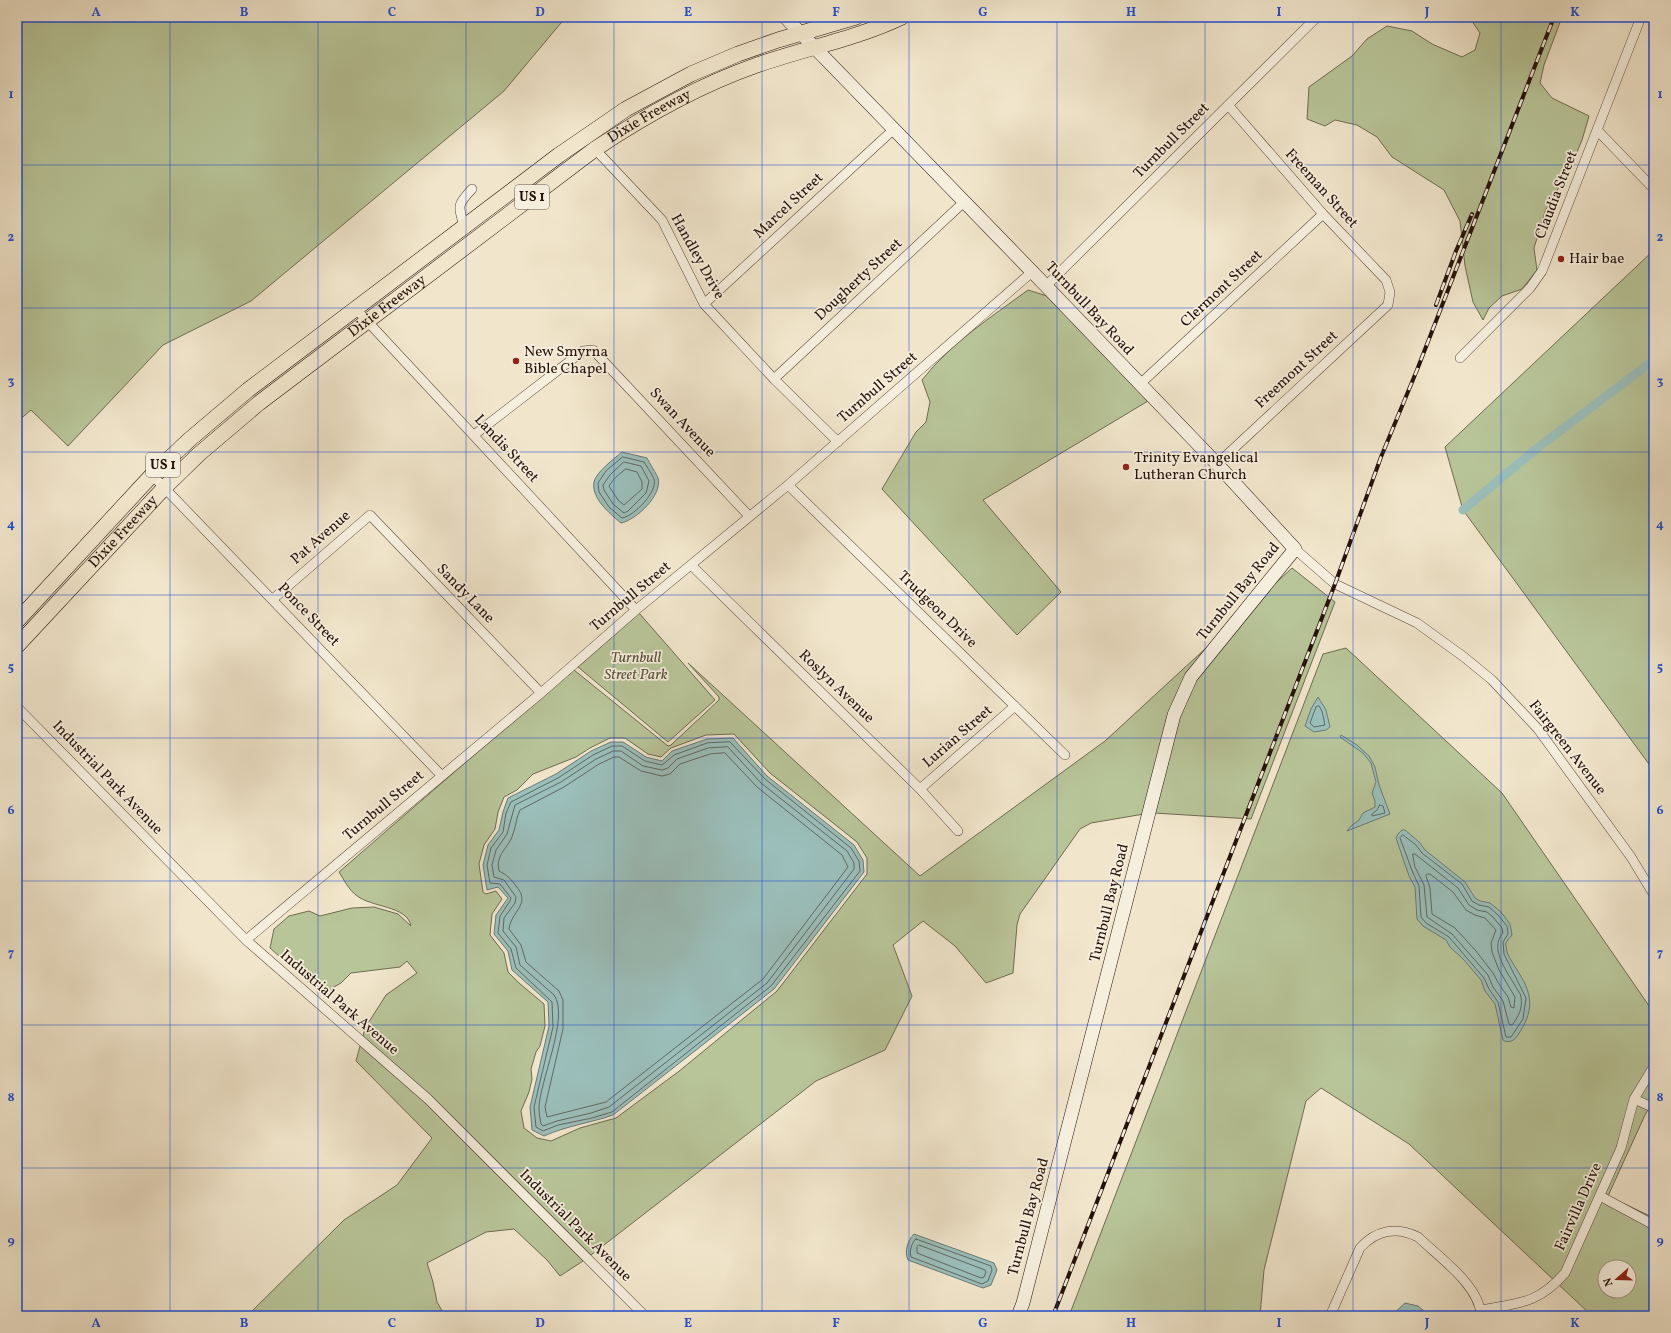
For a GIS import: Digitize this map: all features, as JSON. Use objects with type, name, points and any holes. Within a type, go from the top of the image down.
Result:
[{"type":"main road","name":"US 1","points":[[800,33],[856,17]]},
{"type":"main road","name":"US 1","points":[[814,47],[869,31],[902,17]]},
{"type":"main road","name":"Dixie Freeway","points":[[17,621],[152,475],[189,440],[236,400],[464,226],[584,137],[636,103],[691,74],[757,47],[800,33]]},
{"type":"main road","name":"Dixie Freeway","points":[[17,646],[165,487],[199,454],[259,403],[595,149],[647,117],[705,86],[755,66],[814,47]]},
{"type":"street","name":"Turnbull Bay Road","points":[[785,17],[1217,464],[1295,549],[1191,677],[1174,715],[1023,1303],[1018,1316]]},
{"type":"street","name":"Turnbull Street","points":[[1046,286],[1318,17]]},
{"type":"street","name":"Claudia Street","points":[[1460,358],[1530,288],[1542,271],[1641,17]]},
{"type":"street","name":"Freeman Street","points":[[1228,105],[1323,214],[1386,280],[1390,292]]},
{"type":"street","name":"Marcel Street","points":[[704,304],[894,129]]},
{"type":"street","points":[[1597,130],[1654,189]]},
{"type":"street","name":"Handley Drive","points":[[584,137],[662,220],[704,304],[774,379],[838,442]]},
{"type":"street","points":[[464,226],[459,209],[461,201],[472,189]]},
{"type":"street","name":"Dougherty Street","points":[[774,379],[964,202]]},
{"type":"street","name":"Clermont Street","points":[[1139,385],[1323,214]]},
{"type":"street","name":"Turnbull Street","points":[[246,940],[541,693],[636,610],[788,485],[1032,272]]},
{"type":"street","name":"Freemont Street","points":[[1217,464],[1388,305],[1390,292]]},
{"type":"street","name":"Landis Street","points":[[355,308],[636,610]]},
{"type":"street","name":"Swan Avenue","points":[[474,435],[584,351],[593,350],[600,355],[749,516]]},
{"type":"street","name":"Ponce Street","points":[[152,475],[442,776]]},
{"type":"street","name":"Trudgeon Drive","points":[[788,485],[1065,755]]},
{"type":"street","name":"Pat Avenue","points":[[272,599],[370,515]]},
{"type":"street","name":"Sandy Lane","points":[[370,515],[541,693]]},
{"type":"street","name":"Fairgreen Avenue","points":[[1295,549],[1335,584],[1417,623],[1464,657],[1492,680],[1538,729],[1631,857],[1654,895]]},
{"type":"street","name":"Roslyn Avenue","points":[[692,565],[920,789],[958,831]]},
{"type":"street","name":"Lurian Street","points":[[920,789],[1015,706]]},
{"type":"street","name":"Industrial Park Avenue","points":[[17,707],[246,940],[428,1099],[645,1316]]},
{"type":"street","name":"Fairvilla Drive","points":[[1481,1313],[1528,1301],[1542,1295],[1553,1287],[1565,1274],[1621,1148],[1634,1099],[1654,1066]]},
{"type":"street","points":[[1634,1099],[1654,1108]]},
{"type":"street","points":[[1600,1196],[1654,1225]]},
{"type":"street","points":[[1330,1316],[1360,1248],[1367,1240],[1376,1234],[1393,1230],[1408,1232],[1418,1237],[1468,1284],[1477,1297],[1481,1313]]},
{"type":"green space","points":[[17,17],[566,17],[504,91],[251,301],[163,345],[68,446],[31,410],[17,422]]},
{"type":"green space","points":[[1469,17],[1562,17],[1544,65],[1540,83],[1552,98],[1589,116],[1582,140],[1570,169],[1546,209],[1534,248],[1537,270],[1522,289],[1502,296],[1489,308],[1483,320],[1473,302],[1465,266],[1460,221],[1444,190],[1392,157],[1377,137],[1357,125],[1335,120],[1325,126],[1307,119],[1309,87],[1352,56],[1367,39],[1387,26],[1412,31],[1432,44],[1462,57],[1475,50],[1480,33]]},
{"type":"green space","points":[[1654,250],[1654,771],[1463,510],[1445,447]]},
{"type":"green space","points":[[1028,290],[1047,296],[1148,401],[983,500],[1061,592],[1017,635],[882,489],[916,432],[926,422],[930,402],[922,380],[945,354],[985,321]]},
{"type":"green space","points":[[1292,568],[1335,602],[1251,819],[1154,813],[1179,716],[1196,679],[1265,593]]},
{"type":"green space","name":"Turnbull Street Park","points":[[639,613],[715,700],[668,742],[578,667]]},
{"type":"green space","points":[[1219,636],[1187,676],[1144,814],[1091,823],[1080,829],[1020,914],[1017,925],[1013,973],[986,983],[955,946],[923,921],[893,945],[912,996],[885,1050],[816,1081],[591,1255],[432,1096],[363,1036],[365,1028],[386,995],[417,973],[407,961],[400,967],[351,973],[341,983],[322,994],[270,948],[274,929],[289,916],[309,911],[320,916],[352,908],[374,907],[398,914],[411,926],[408,919],[396,910],[370,902],[353,893],[339,872],[574,670],[668,746],[671,745],[719,700],[719,697],[688,663],[920,876],[1105,741]],"holes":[[[734,734],[770,773],[857,842],[867,858],[867,874],[777,991],[678,1072],[616,1118],[580,1128],[551,1141],[537,1138],[524,1128],[521,1111],[529,1092],[532,1079],[531,1069],[536,1052],[540,1046],[545,1026],[544,1004],[508,972],[504,953],[490,935],[492,914],[502,899],[496,891],[486,894],[483,892],[479,864],[484,845],[495,829],[498,812],[504,797],[517,790],[533,774],[576,757],[610,738],[625,738],[648,754],[661,757],[671,748],[706,735]]]},
{"type":"green space","points":[[1346,648],[1502,793],[1654,1013],[1654,1099],[1645,1115],[1608,1196],[1654,1218],[1654,1316],[1589,1316],[1590,1314],[1409,1144],[1321,1088],[1306,1101],[1264,1270],[1260,1316],[1069,1316],[1323,654]]},
{"type":"green space","points":[[360,1046],[424,1102],[583,1261],[560,1276],[547,1260],[514,1229],[486,1232],[427,1263],[437,1302],[445,1316],[247,1316],[344,1220],[397,1185],[432,1138],[356,1061]]},
{"type":"water","points":[[622,452],[647,458],[658,478],[658,485],[656,492],[647,506],[634,517],[621,523],[598,500],[595,494],[594,482],[598,474]]},
{"type":"water","points":[[1318,697],[1326,710],[1330,727],[1326,730],[1314,732],[1305,726],[1311,709]]},
{"type":"water","points":[[1341,735],[1357,745],[1369,756],[1375,767],[1379,785],[1390,814],[1347,831],[1359,820],[1363,813],[1375,807],[1375,801],[1372,793],[1376,782],[1371,763],[1363,753],[1340,737]]},
{"type":"water","points":[[733,738],[767,776],[854,845],[863,860],[864,872],[774,989],[613,1115],[544,1136],[532,1130],[530,1107],[549,1026],[548,1002],[512,970],[508,951],[494,934],[496,915],[508,898],[498,887],[487,890],[483,865],[488,845],[499,830],[508,798],[556,774],[591,751],[611,742],[623,742],[646,757],[662,761],[672,751],[707,739]]},
{"type":"water","points":[[1402,830],[1405,830],[1419,842],[1425,850],[1465,882],[1475,898],[1480,901],[1490,903],[1501,912],[1510,924],[1512,935],[1506,943],[1507,952],[1524,982],[1530,1004],[1527,1019],[1514,1040],[1507,1042],[1503,1040],[1495,1004],[1485,991],[1481,980],[1464,960],[1450,947],[1446,940],[1423,926],[1417,919],[1415,887],[1409,876],[1396,838]]},
{"type":"water","points":[[914,1234],[994,1263],[997,1270],[991,1285],[983,1288],[908,1260],[906,1253],[907,1246]]},
{"type":"water","points":[[1405,1303],[1418,1306],[1430,1316],[1391,1316]]},
{"type":"waterway","points":[[1463,510],[1536,449],[1654,360]]},
{"type":"railway","points":[[1053,1316],[1335,584],[1381,457],[1417,370],[1554,17]]},
{"type":"railway","points":[[1436,305],[1456,251],[1472,214]]},
{"type":"place","name":"Hair bae","points":[[1561,259]]},
{"type":"place","name":"New Smyrna Bible Chapel","points":[[516,361]]},
{"type":"place","name":"Trinity Evangelical Lutheran Church","points":[[1126,467]]}]
